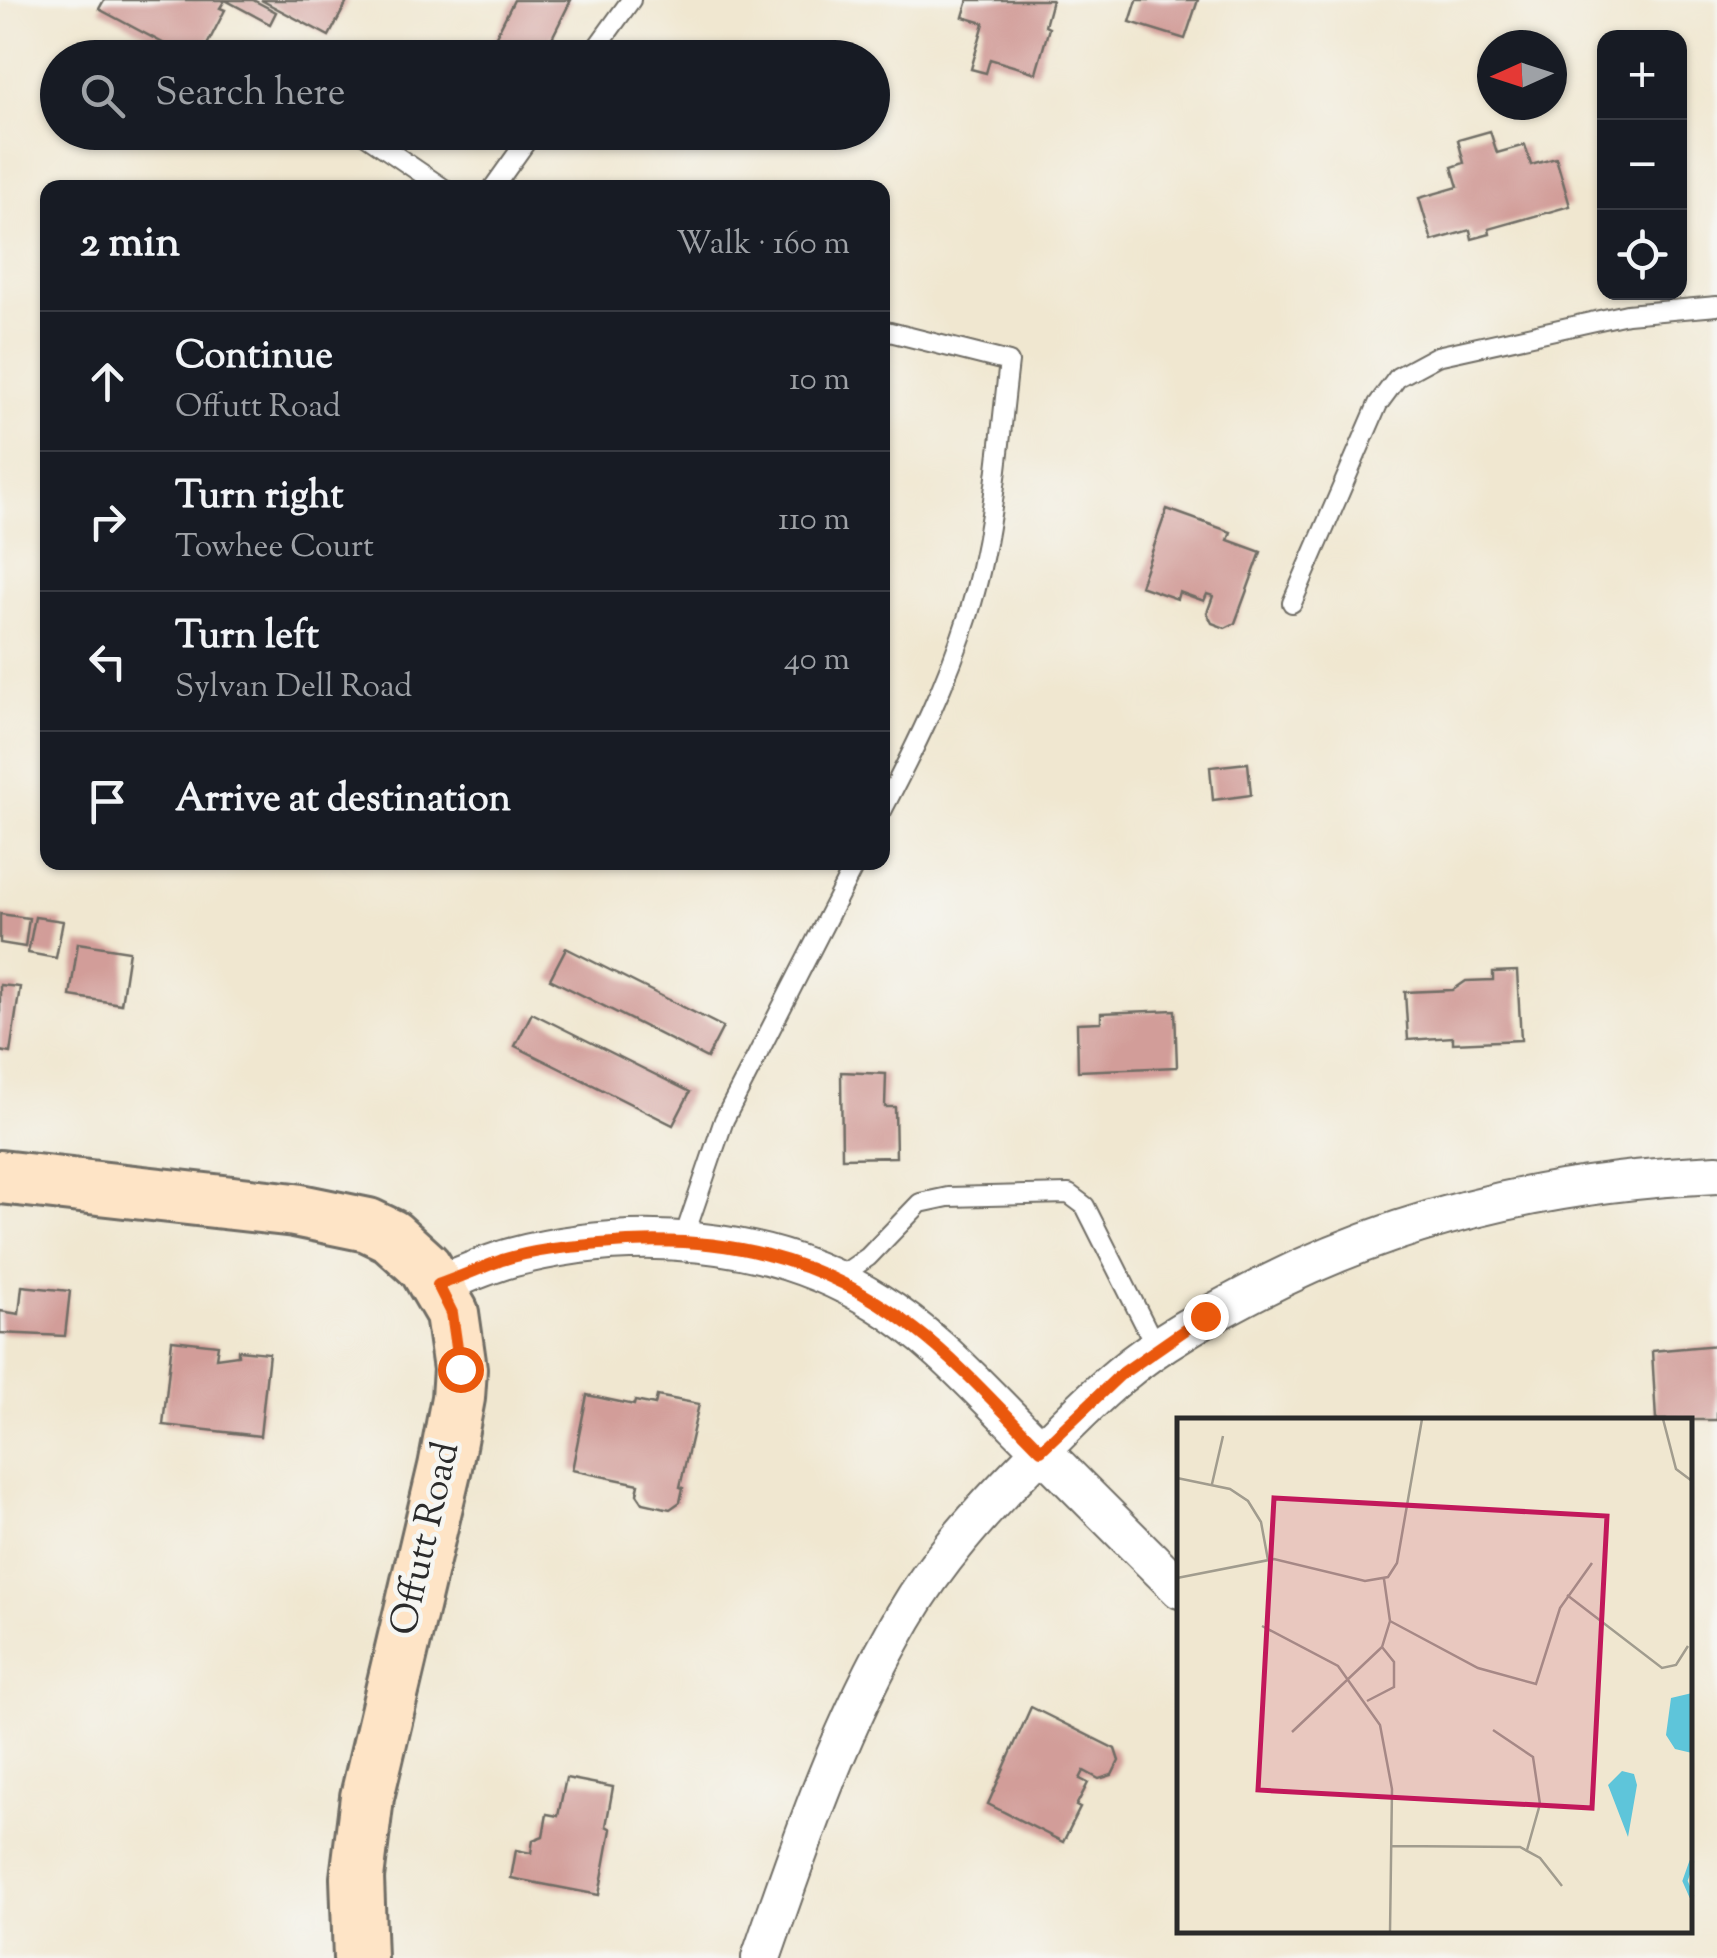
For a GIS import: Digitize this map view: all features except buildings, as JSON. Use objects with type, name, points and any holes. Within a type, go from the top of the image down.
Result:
[{"type":"street","points":[[761,1958],[819,1792],[848,1725],[904,1616],[966,1528],[1120,1375],[1205,1316],[1299,1268],[1384,1232],[1480,1204],[1578,1186],[1717,1174]]},
{"type":"street","name":"Offutt Road","points":[[0,1177],[340,1217],[391,1236],[425,1266],[452,1313],[458,1342],[458,1398],[367,1797],[357,1878],[360,1958]]},
{"type":"street","points":[[438,1285],[542,1250],[684,1240],[757,1253],[836,1279],[916,1330],[1177,1586]]},
{"type":"lane","points":[[602,40],[631,0]]},
{"type":"lane","points":[[388,150],[432,180]]},
{"type":"lane","points":[[499,180],[520,150]]},
{"type":"lane","points":[[1292,603],[1378,404],[1398,377],[1437,356],[1627,314],[1717,306]]},
{"type":"lane","points":[[890,332],[1009,362],[987,536],[970,611],[934,709],[890,795]]},
{"type":"lane","points":[[684,1240],[724,1120],[852,870]]},
{"type":"lane","points":[[836,1279],[868,1257],[920,1203],[948,1197],[1069,1194],[1086,1206],[1157,1349]]},
{"type":"route","points":[[460,1369],[452,1313],[438,1285],[542,1250],[684,1240],[794,1263],[836,1279],[878,1302],[952,1362],[1041,1450],[1120,1375],[1205,1316]]}]
